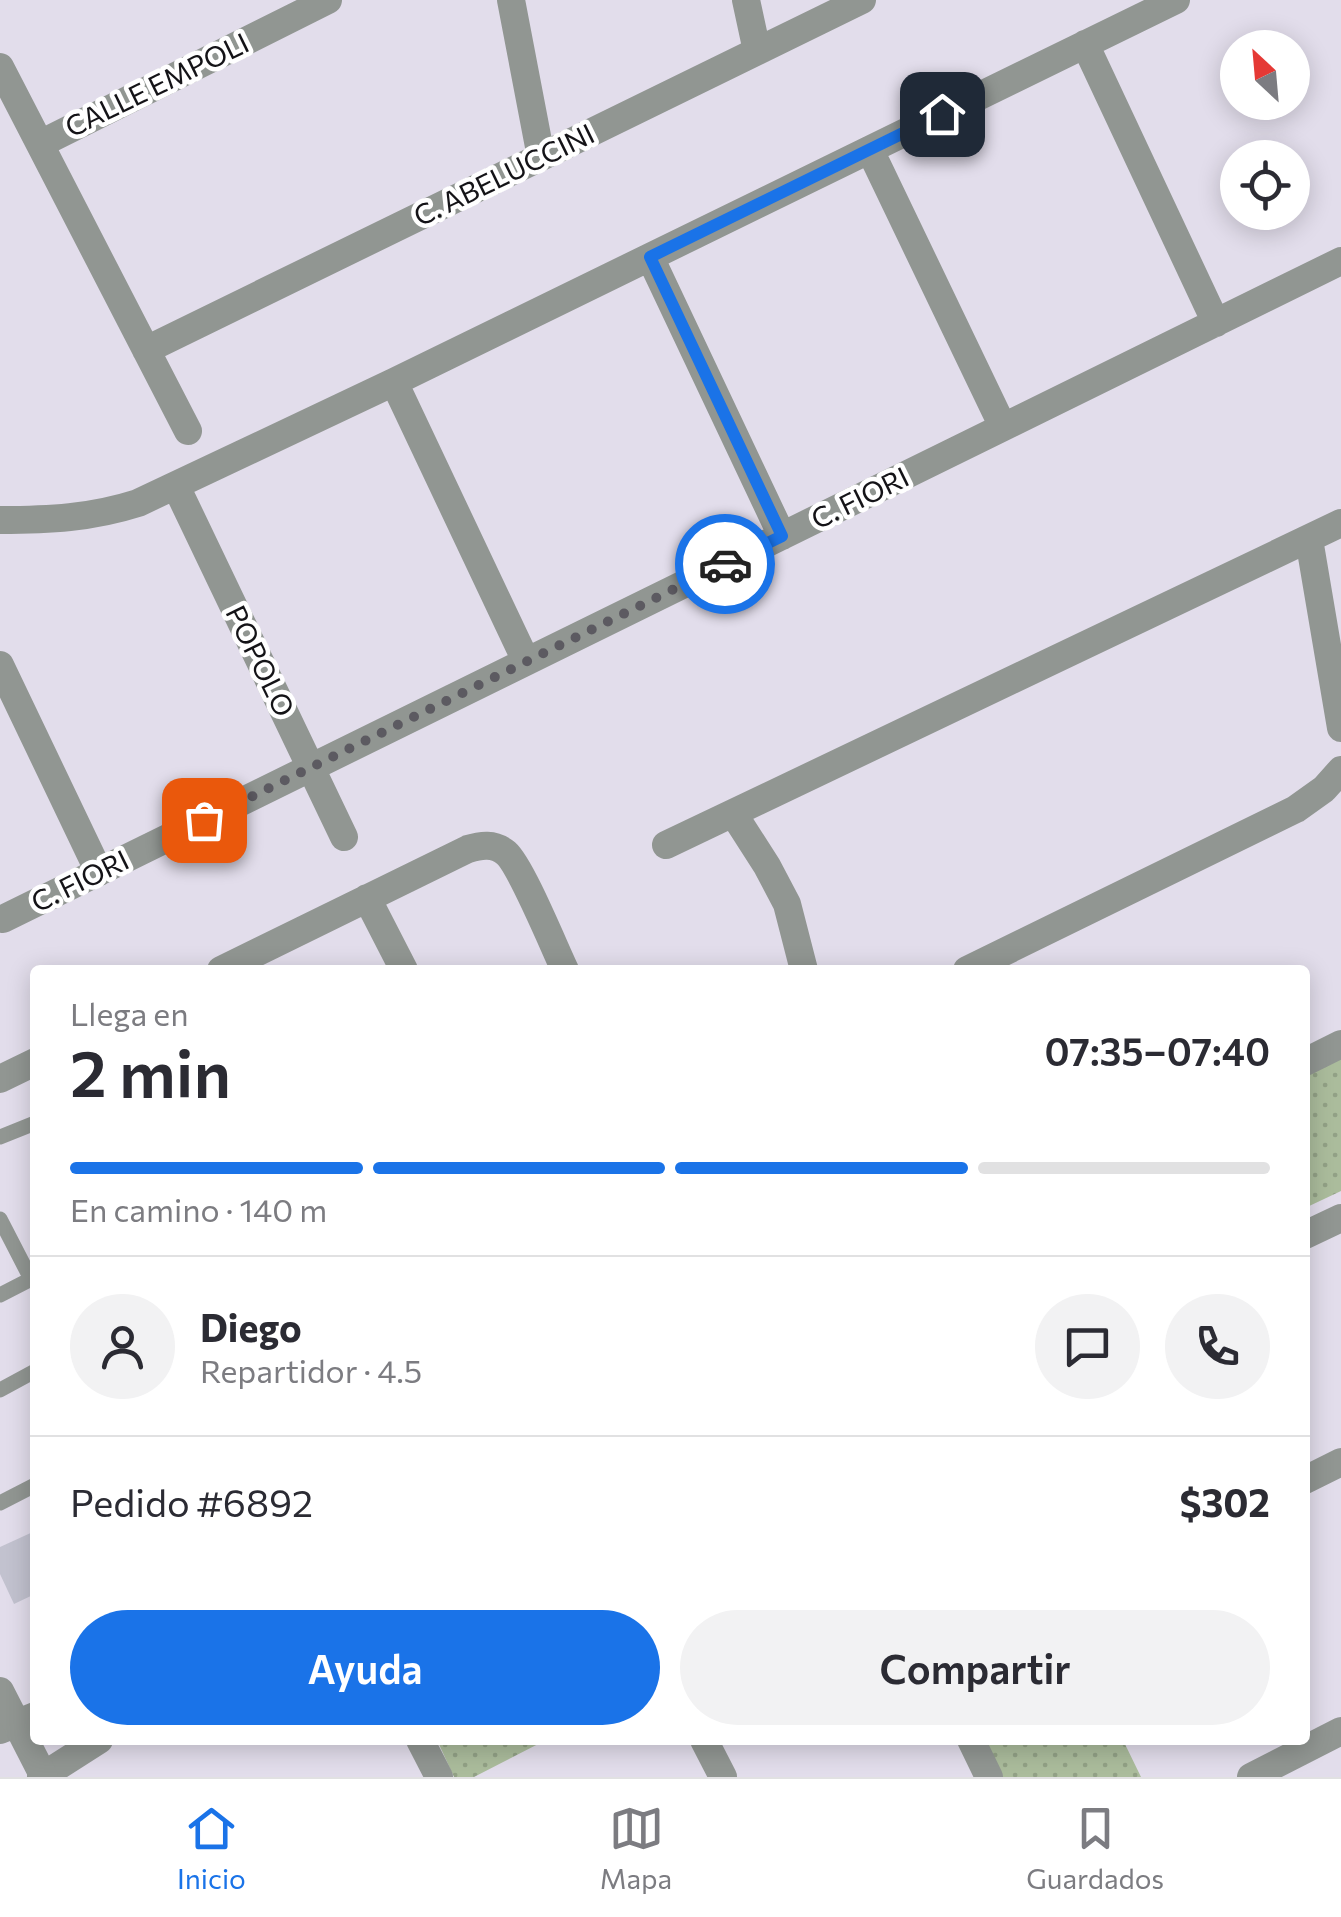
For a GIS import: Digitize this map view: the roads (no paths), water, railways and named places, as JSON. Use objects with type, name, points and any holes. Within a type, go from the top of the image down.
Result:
[{"type":"street","name":"CALLE EMPOLI","points":[[40,144],[288,10],[328,0]]},
{"type":"street","points":[[512,0],[541,157]]},
{"type":"street","points":[[746,0],[757,52]]},
{"type":"street","name":"C. ABELUCCINI","points":[[146,350],[862,0]]},
{"type":"street","points":[[0,520],[63,520],[100,515],[138,503],[1176,0]]},
{"type":"street","points":[[1084,44],[1216,322]]},
{"type":"street","points":[[0,67],[188,431]]},
{"type":"street","points":[[870,150],[1004,427]]},
{"type":"street","points":[[650,257],[782,536]]},
{"type":"street","name":"C. FIORI","points":[[3,920],[1341,261]]},
{"type":"street","points":[[394,382],[526,661]]},
{"type":"street","name":"POPOLO","points":[[176,486],[344,836]]},
{"type":"street","points":[[666,845],[1341,524]]},
{"type":"street","points":[[1308,539],[1341,728]]},
{"type":"street","points":[[0,666],[98,872]]},
{"type":"street","points":[[977,965],[1296,809],[1324,789],[1341,770]]},
{"type":"street","points":[[733,813],[768,866],[787,904],[803,965]]},
{"type":"street","points":[[231,965],[468,849],[495,846],[513,861],[563,965]]},
{"type":"street","points":[[367,898],[401,965]]},
{"type":"street","points":[[1310,1060],[1341,1044]]},
{"type":"street","points":[[0,1080],[30,1065]]},
{"type":"street","points":[[1310,1232],[1341,1218]]},
{"type":"street","points":[[1310,1478],[1341,1462]]},
{"type":"street","points":[[0,1691],[43,1776],[90,1745]]},
{"type":"street","points":[[1250,1777],[1341,1731]]},
{"type":"street","points":[[423,1745],[439,1777]]},
{"type":"street","points":[[706,1745],[722,1777]]},
{"type":"street","points":[[973,1745],[989,1777]]},
{"type":"lane","points":[[0,1137],[30,1125]]},
{"type":"lane","points":[[0,1219],[30,1273]]},
{"type":"lane","points":[[0,1295],[30,1280]]},
{"type":"lane","points":[[0,1390],[30,1375]]},
{"type":"lane","points":[[0,1502],[30,1487]]}]
